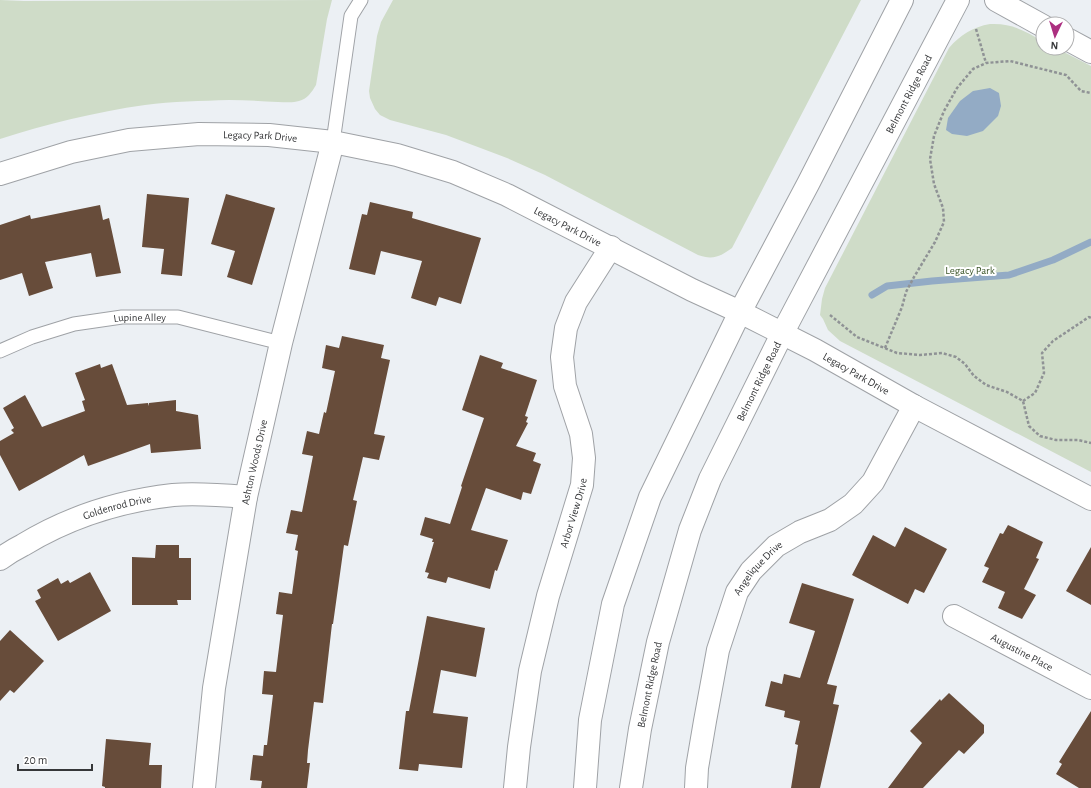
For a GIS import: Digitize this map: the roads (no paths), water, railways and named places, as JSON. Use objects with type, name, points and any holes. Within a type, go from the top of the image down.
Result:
[{"type":"street","points":[[585,788],[590,720],[613,604],[650,497],[740,312],[902,0]]},
{"type":"street","name":"Belmont Ridge Road","points":[[631,788],[640,728],[658,642],[690,530],[710,479],[782,334],[958,0]]},
{"type":"street","points":[[996,0],[1035,22]]},
{"type":"street","points":[[1075,43],[1091,52]]},
{"type":"street","name":"Legacy Park Drive","points":[[0,174],[71,152],[129,140],[199,134],[269,134],[332,142],[397,155],[453,172],[507,195],[611,247],[692,290],[740,312],[815,350],[914,406],[1091,499]]},
{"type":"street","name":"Ashton Woods Drive","points":[[204,788],[214,688],[246,497],[281,344],[332,142]]},
{"type":"street","name":"Arbor View Drive","points":[[515,788],[518,747],[530,671],[548,596],[582,485],[584,458],[581,434],[565,386],[562,357],[566,328],[576,302],[611,247]]},
{"type":"street","name":"Angelique Drive","points":[[696,788],[697,768],[718,650],[737,592],[751,570],[776,546],[800,532],[830,520],[853,504],[873,482],[914,406]]},
{"type":"street","name":"Goldenrod Drive","points":[[0,559],[48,531],[83,516],[127,502],[174,495],[246,497]]},
{"type":"street","name":"Augustine Place","points":[[954,616],[1091,688]]},
{"type":"lane","points":[[332,142],[351,16],[361,0]]},
{"type":"lane","name":"Lupine Alley","points":[[0,350],[32,337],[74,324],[122,317],[178,317],[281,344]]},
{"type":"water","points":[[990,88],[999,93],[1001,106],[998,116],[983,131],[967,136],[952,134],[946,130],[948,118],[960,101],[973,91]]},
{"type":"waterway","points":[[872,295],[887,286],[1009,275],[1053,260],[1091,242]]},
{"type":"park label","name":"Legacy Park","points":[[970,270]]}]
